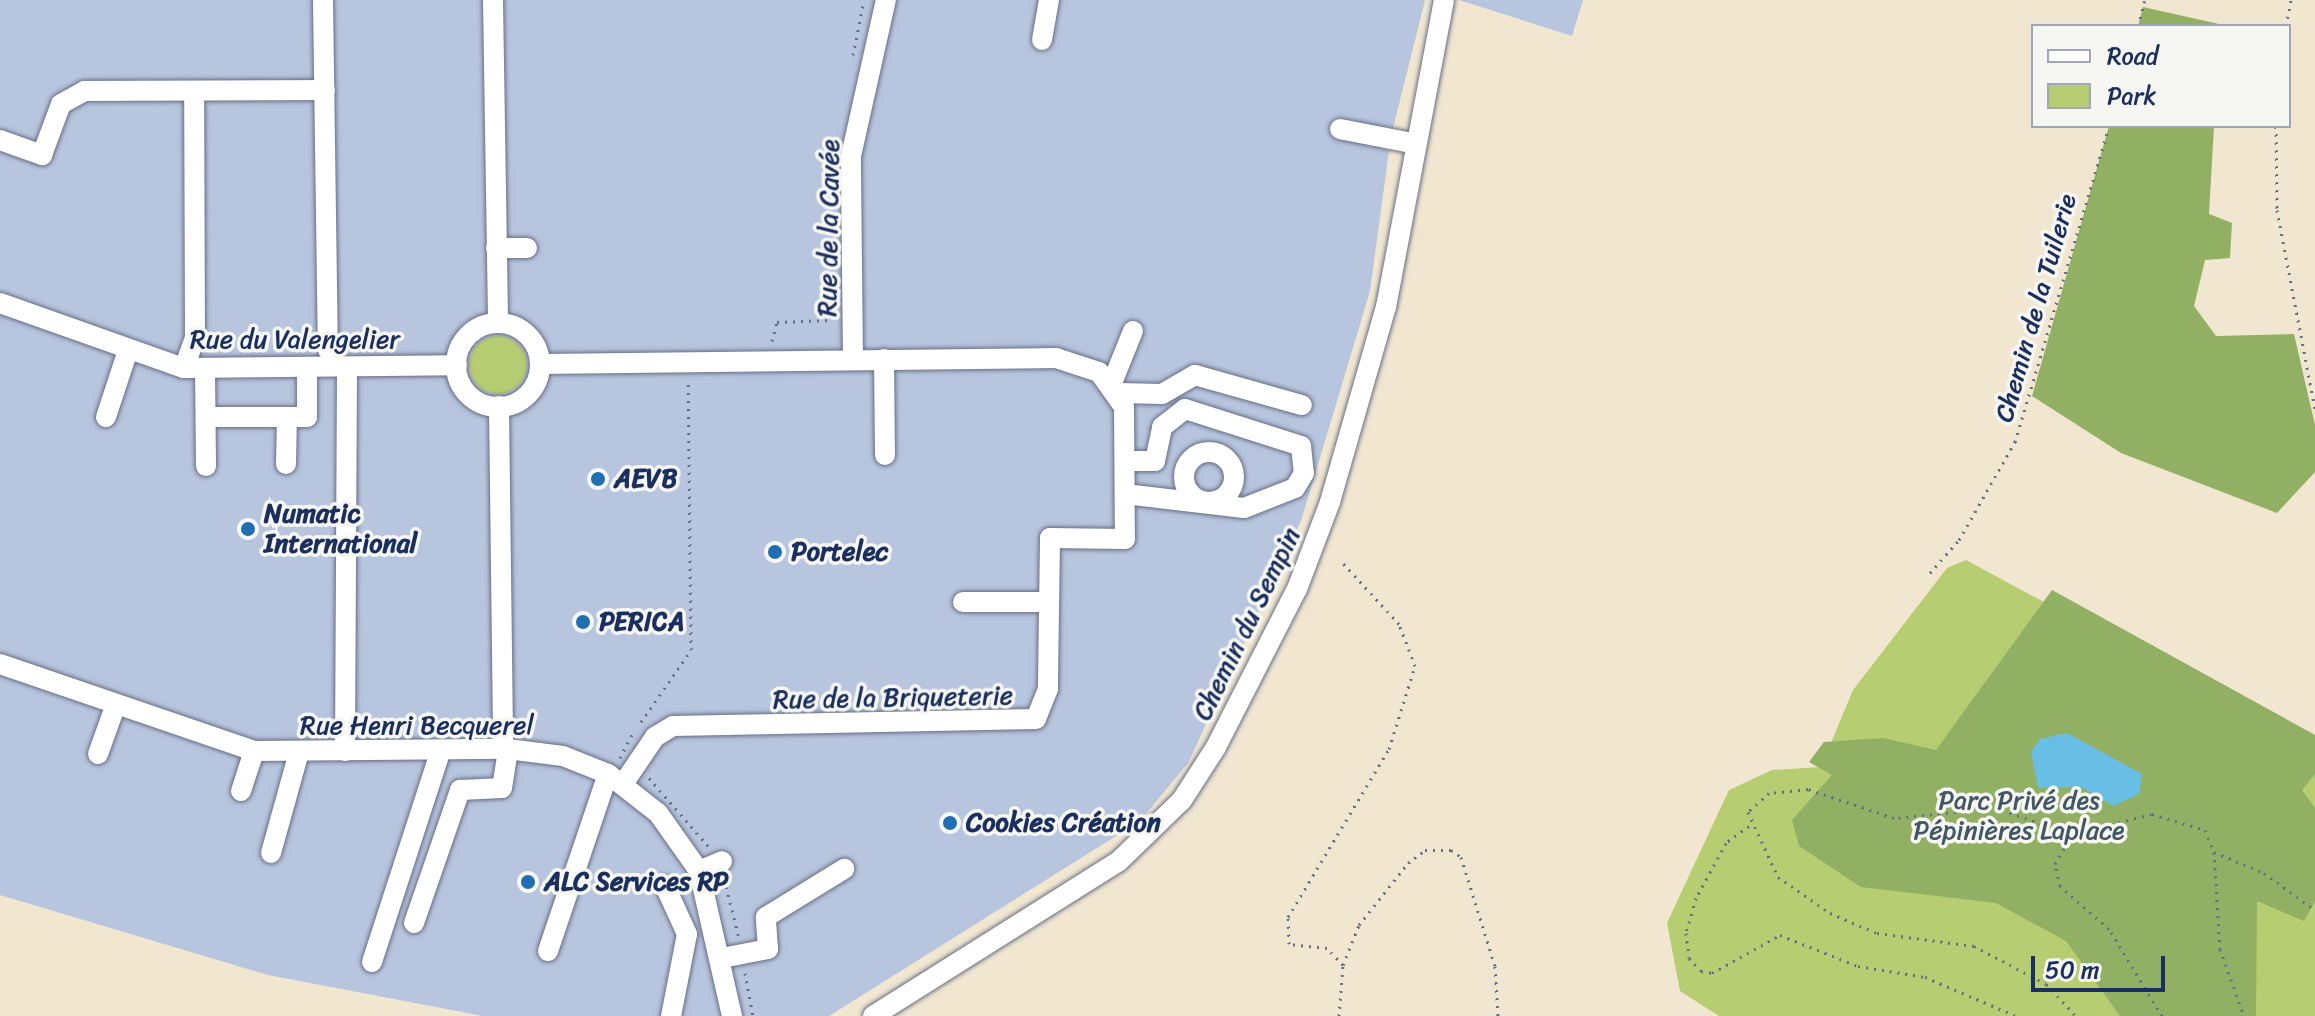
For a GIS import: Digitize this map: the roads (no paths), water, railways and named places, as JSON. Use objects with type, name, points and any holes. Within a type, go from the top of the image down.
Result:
[{"type":"street","points":[[323,0],[328,350]]},
{"type":"street","points":[[493,0],[498,323]]},
{"type":"street","points":[[1042,40],[1049,0]]},
{"type":"street","name":"Chemin du Sempin","points":[[873,1016],[1118,862],[1195,783],[1317,542],[1386,307],[1412,143],[1444,0]]},
{"type":"street","name":"Rue de la Cavée","points":[[853,360],[851,156],[884,2]]},
{"type":"street","points":[[0,140],[42,155],[61,104],[84,91],[325,90]]},
{"type":"street","points":[[184,368],[195,337],[194,91]]},
{"type":"street","points":[[1340,129],[1412,143]]},
{"type":"street","points":[[496,248],[527,248]]},
{"type":"street","name":"Rue du Valengelier","points":[[0,303],[184,368],[457,365]]},
{"type":"street","points":[[498,323],[530,338],[540,364],[528,394],[499,406],[469,395],[457,365],[471,333],[498,323]]},
{"type":"street","points":[[1116,388],[1133,331]]},
{"type":"street","points":[[106,417],[128,350]]},
{"type":"street","points":[[884,359],[885,455]]},
{"type":"street","points":[[540,364],[1068,359],[1116,388],[1162,394],[1195,375],[1302,405]]},
{"type":"street","points":[[206,417],[307,417],[307,367]]},
{"type":"street","points":[[345,751],[347,367]]},
{"type":"street","points":[[205,369],[206,466]]},
{"type":"street","name":"Rue de la Briqueterie","points":[[632,770],[673,718],[1030,721],[1045,708],[1048,689],[1050,538],[1125,539],[1125,461],[1116,388]]},
{"type":"street","points":[[414,923],[460,790],[502,788],[505,749],[499,406]]},
{"type":"street","points":[[1125,461],[1155,461],[1162,427],[1185,409],[1303,450],[1302,481],[1279,497],[1244,508],[1125,494]]},
{"type":"street","points":[[286,464],[287,417]]},
{"type":"street","points":[[963,602],[1048,602]]},
{"type":"street","name":"Rue Henri Becquerel","points":[[0,664],[254,751],[505,749],[578,753],[632,770],[665,820],[713,865],[717,928],[732,957],[732,1016]]},
{"type":"street","points":[[98,754],[116,704]]},
{"type":"street","points":[[372,962],[441,750]]},
{"type":"street","points":[[241,791],[254,751]]},
{"type":"street","points":[[271,853],[299,752]]},
{"type":"street","points":[[548,951],[632,770]]},
{"type":"street","points":[[732,957],[768,949],[766,917],[844,869]]},
{"type":"street","points":[[665,886],[687,934],[671,1016]]},
{"type":"street","points":[[687,934],[717,928]]},
{"type":"water","points":[[2067,733],[2142,774],[2139,794],[2113,806],[2081,787],[2038,788],[2031,752],[2040,739]]},
{"type":"place","name":"AEVB","points":[[598,479]]},
{"type":"place","name":"Numatic International","points":[[248,529]]},
{"type":"place","name":"Portelec","points":[[775,552]]},
{"type":"place","name":"PERICA","points":[[583,622]]},
{"type":"place","name":"Cookies Création","points":[[950,823]]},
{"type":"place","name":"ALC Services RP","points":[[528,882]]},
{"type":"park label","name":"Parc Privé des Pépinières Laplace","points":[[2019,816]]}]
